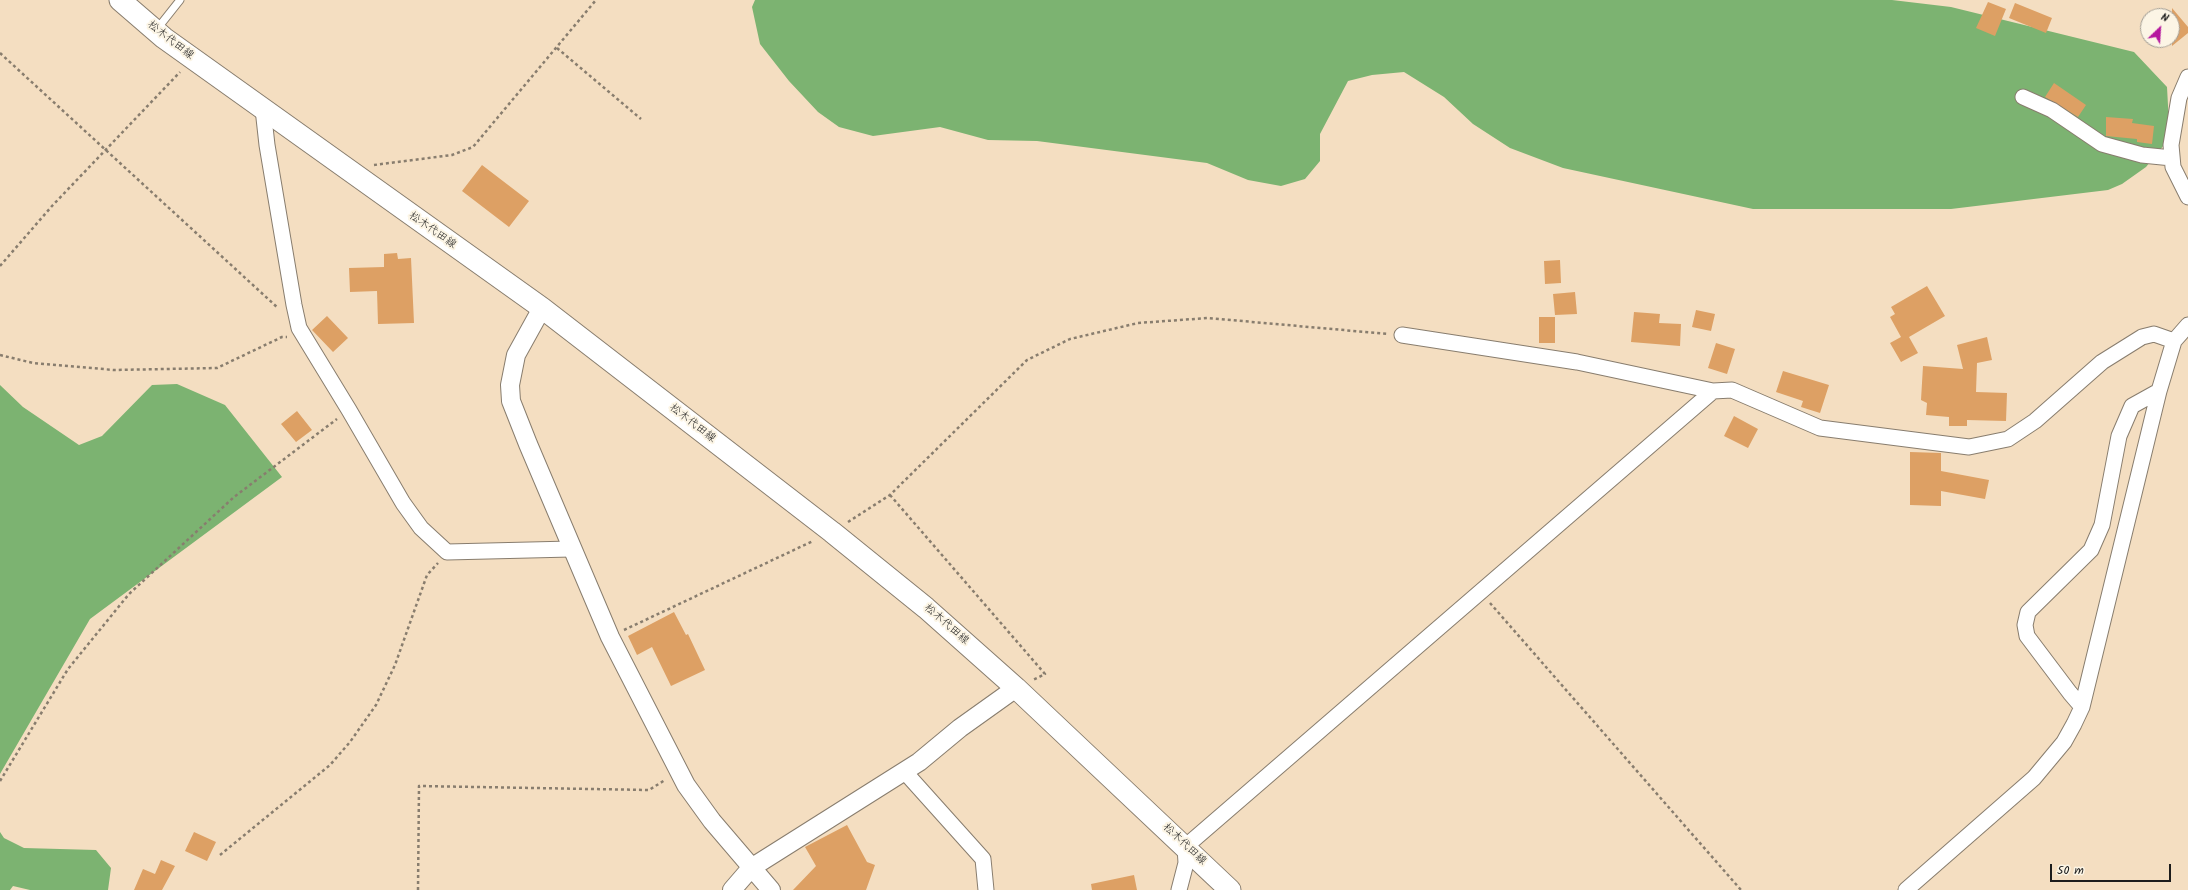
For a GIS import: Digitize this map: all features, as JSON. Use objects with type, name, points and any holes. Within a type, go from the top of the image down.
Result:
[{"type":"main road","name":"松木代田線","points":[[120,0],[155,30],[192,58],[345,169],[542,308],[832,532],[926,608],[1016,688],[1230,890]]},
{"type":"street","points":[[2188,77],[2179,98],[2170,145],[2173,167],[2188,197]]},
{"type":"street","points":[[2023,96],[2052,110],[2102,144],[2142,155],[2172,158]]},
{"type":"street","points":[[263,109],[267,145],[294,305],[302,332],[403,503],[421,528],[447,552],[571,549]]},
{"type":"street","points":[[542,308],[516,355],[510,385],[511,401],[571,549],[610,637],[686,785],[712,821],[771,890]]},
{"type":"street","points":[[1906,890],[2034,778],[2064,742],[2082,707],[2159,391],[2174,341],[2188,325]]},
{"type":"street","points":[[1402,335],[1577,362],[1713,390],[1732,390],[1820,428],[1969,447],[2008,439],[2035,421],[2102,362],[2142,337],[2154,334],[2174,341]]},
{"type":"street","points":[[1179,890],[1186,863],[1186,847],[1713,390]]},
{"type":"street","points":[[2082,707],[2028,636],[2025,625],[2028,612],[2091,550],[2102,525],[2119,436],[2132,406],[2159,391]]},
{"type":"street","points":[[732,890],[751,868],[904,771],[1016,688]]},
{"type":"street","points":[[904,771],[983,859],[986,890]]},
{"type":"lane","points":[[155,30],[180,0]]},
{"type":"path","points":[[345,169],[452,155],[473,147],[596,0]]},
{"type":"path","points":[[557,48],[641,119]]},
{"type":"path","points":[[0,53],[302,332]]},
{"type":"path","points":[[0,266],[52,206],[106,151],[192,58]]},
{"type":"path","points":[[610,637],[832,532],[890,495],[1027,360],[1070,339],[1138,323],[1208,318],[1402,335]]},
{"type":"path","points":[[0,354],[33,363],[114,370],[217,368],[282,337],[302,332]]},
{"type":"path","points":[[0,781],[68,669],[129,594],[234,497],[349,410]]},
{"type":"path","points":[[890,495],[1045,674]]},
{"type":"path","points":[[220,855],[330,764],[350,742],[376,705],[395,665],[427,575],[447,552]]},
{"type":"path","points":[[1480,592],[1741,890]]},
{"type":"path","points":[[418,890],[418,786],[649,790],[680,772]]},
{"type":"green space","points":[[755,0],[1892,0],[1951,7],[2134,52],[2167,87],[2169,124],[2164,145],[2146,167],[2122,184],[2108,190],[1951,209],[1753,209],[1563,168],[1510,148],[1473,124],[1444,97],[1404,72],[1372,75],[1348,81],[1320,134],[1320,161],[1305,179],[1281,186],[1248,180],[1207,163],[1037,141],[988,140],[940,127],[873,136],[839,127],[818,112],[789,81],[760,44],[752,7]]},
{"type":"green space","points":[[177,384],[225,405],[282,477],[90,619],[0,774],[0,385],[23,407],[79,445],[102,436],[152,385]]},
{"type":"green space","points":[[0,832],[4,838],[24,848],[96,850],[111,868],[108,890],[30,890],[13,886],[10,890],[0,890]]},
{"type":"building","points":[[1988,2],[2006,9],[1995,36],[1976,28]]},
{"type":"building","points":[[2015,3],[2052,18],[2046,33],[2009,18]]},
{"type":"building","points":[[2180,18],[2188,27],[2188,33],[2180,40]]},
{"type":"building","points":[[2054,83],[2086,105],[2078,117],[2045,97]]},
{"type":"building","points":[[2106,117],[2133,119],[2132,123],[2154,126],[2152,144],[2137,142],[2137,139],[2106,136]]},
{"type":"building","points":[[482,165],[529,201],[509,227],[462,191]]},
{"type":"building","points":[[397,253],[398,259],[411,258],[414,323],[378,324],[377,291],[350,292],[349,268],[384,267],[384,254]]},
{"type":"building","points":[[1560,260],[1561,283],[1545,284],[1544,261]]},
{"type":"building","points":[[1927,286],[1945,316],[1909,337],[1918,353],[1901,362],[1890,343],[1901,337],[1890,317],[1895,314],[1891,307]]},
{"type":"building","points":[[1575,292],[1577,314],[1555,315],[1553,294]]},
{"type":"building","points":[[1696,310],[1715,314],[1711,331],[1692,327]]},
{"type":"building","points":[[1634,312],[1660,314],[1659,323],[1681,324],[1680,346],[1631,342]]},
{"type":"building","points":[[327,316],[348,338],[333,352],[312,330]]},
{"type":"building","points":[[1539,317],[1555,317],[1555,343],[1539,343]]},
{"type":"building","points":[[1987,337],[1992,360],[1977,363],[1976,392],[2007,393],[2006,421],[1967,420],[1967,426],[1949,426],[1949,417],[1926,415],[1927,403],[1921,400],[1923,366],[1963,369],[1957,345]]},
{"type":"building","points":[[1716,343],[1735,349],[1727,374],[1708,368]]},
{"type":"building","points":[[1783,371],[1829,385],[1820,413],[1801,407],[1803,401],[1776,392]]},
{"type":"building","points":[[297,411],[312,430],[296,442],[281,424]]},
{"type":"building","points":[[1734,416],[1758,429],[1748,448],[1724,436]]},
{"type":"building","points":[[1910,452],[1941,453],[1941,471],[1989,480],[1985,499],[1941,491],[1941,506],[1910,505]]},
{"type":"building","points":[[674,612],[686,635],[688,634],[705,670],[671,686],[652,647],[637,655],[628,636]]},
{"type":"building","points":[[847,825],[867,862],[875,865],[866,890],[793,890],[816,866],[805,847]]},
{"type":"building","points":[[194,832],[216,842],[207,861],[185,851]]},
{"type":"building","points":[[161,860],[175,866],[162,890],[134,890],[143,869],[155,874]]},
{"type":"building","points":[[1134,875],[1137,890],[1092,890],[1091,884]]}]
